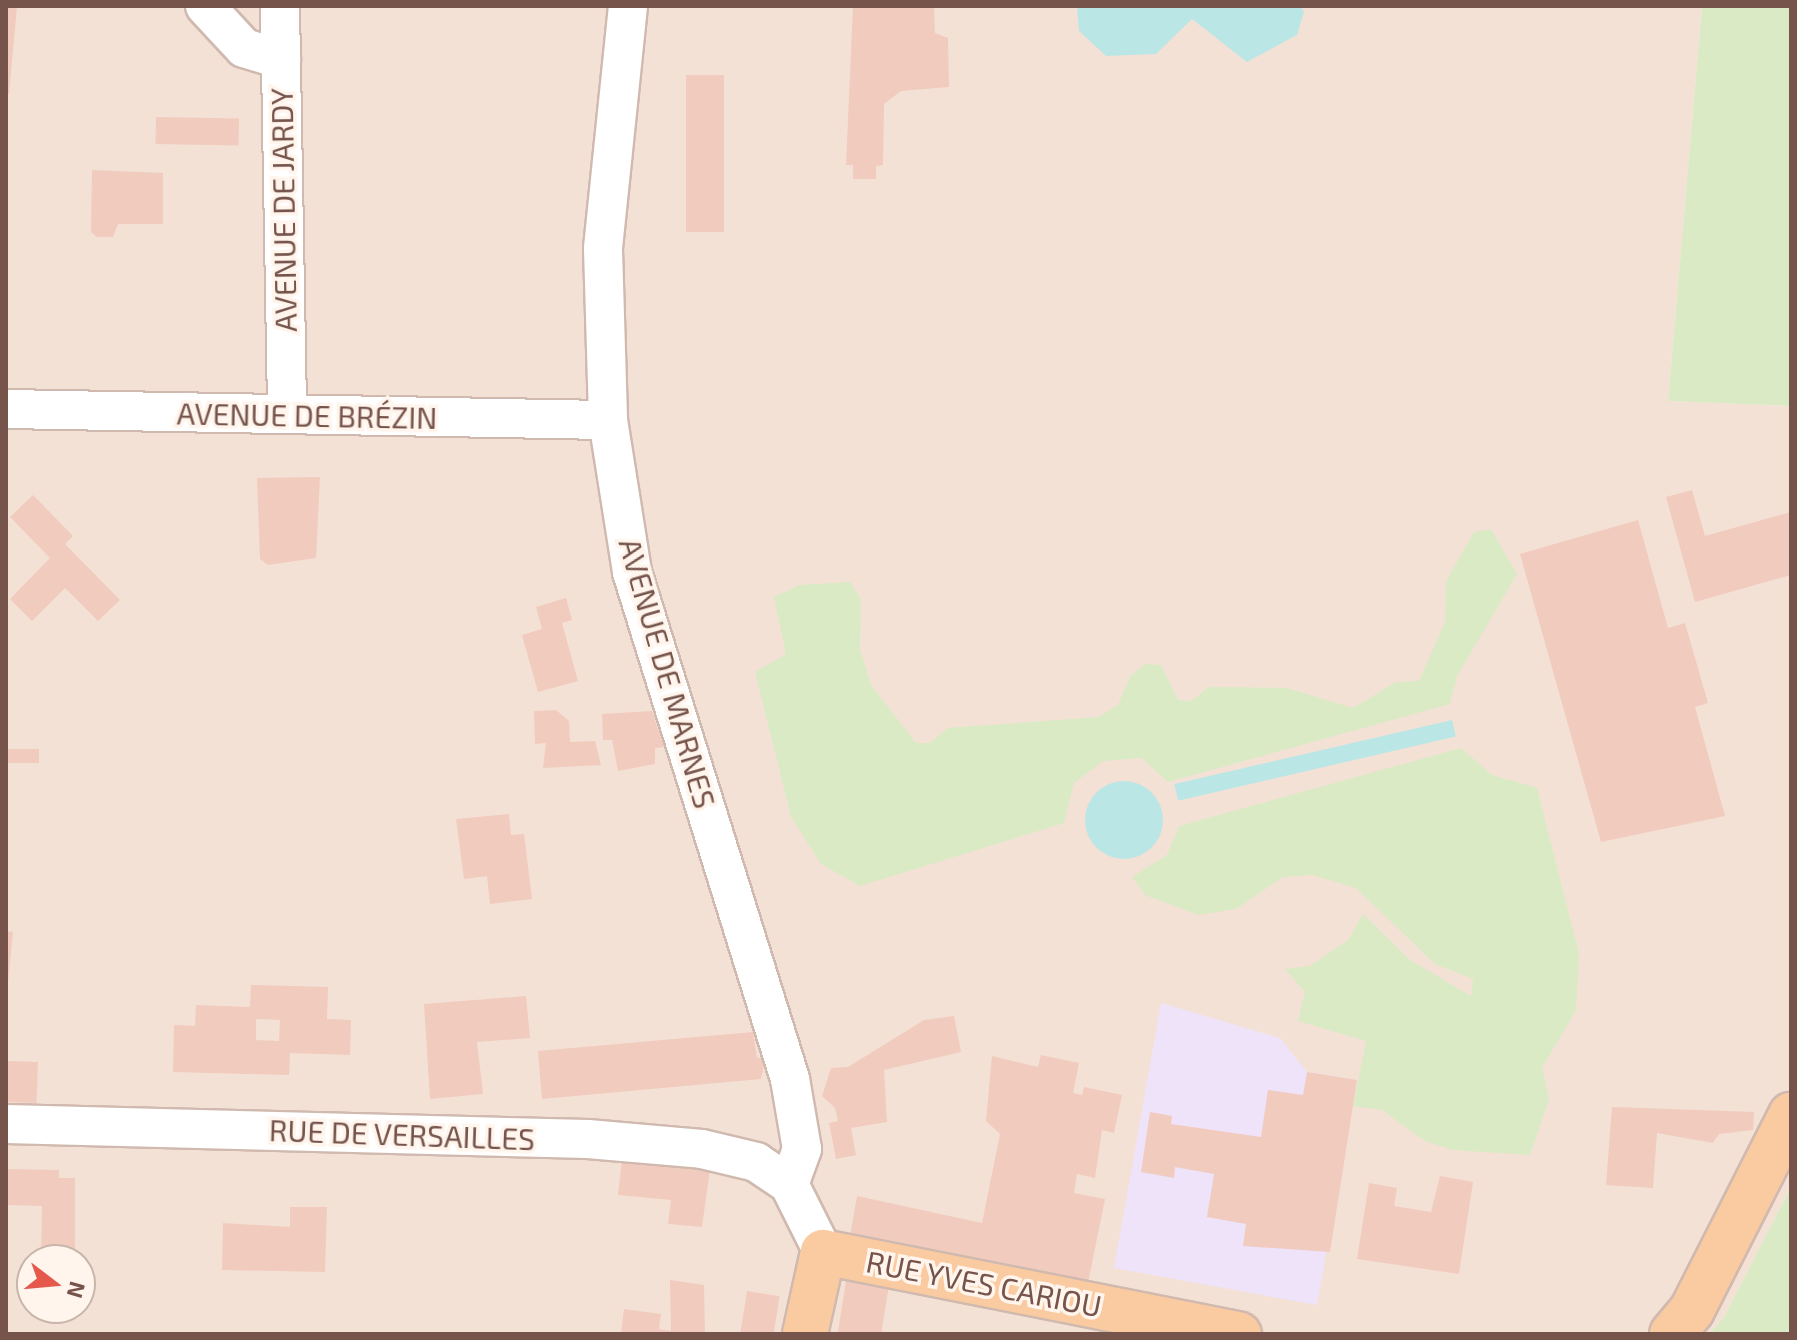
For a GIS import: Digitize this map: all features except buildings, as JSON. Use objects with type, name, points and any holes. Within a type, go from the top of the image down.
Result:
[{"type":"main road","points":[[1672,1334],[1692,1310],[1791,1115]]},
{"type":"main road","points":[[805,1334],[823,1252]]},
{"type":"main road","name":"RUE YVES CARIOU","points":[[823,1252],[1239,1334]]},
{"type":"street","points":[[205,6],[244,48],[281,59]]},
{"type":"street","name":"AVENUE DE JARDY","points":[[280,6],[287,414]]},
{"type":"street","name":"AVENUE DE MARNES","points":[[628,6],[603,249],[608,420],[632,572],[790,1079],[802,1149],[789,1184]]},
{"type":"street","name":"AVENUE DE BRÉZIN","points":[[6,409],[608,420]]},
{"type":"street","name":"RUE DE VERSAILLES","points":[[6,1124],[611,1140],[736,1155],[789,1184]]},
{"type":"street","points":[[789,1184],[823,1252]]},
{"type":"shaded area","points":[[6,6],[1702,6],[1668,401],[1791,406],[1791,1187],[1724,1317],[1709,1334],[6,1334]]},
{"type":"shaded area","points":[[1161,1003],[1280,1038],[1307,1072],[1357,1080],[1317,1305],[1114,1268]]},
{"type":"green space","points":[[1702,6],[1791,6],[1791,406],[1668,401]]},
{"type":"green space","points":[[1491,529],[1517,574],[1457,676],[1450,704],[1168,782],[1141,758],[1103,761],[1074,783],[1064,823],[860,886],[821,864],[791,817],[755,672],[786,654],[774,597],[800,585],[850,582],[861,599],[860,649],[871,685],[916,743],[930,743],[948,728],[1099,717],[1118,705],[1130,676],[1146,664],[1161,665],[1178,700],[1191,701],[1209,687],[1287,688],[1353,708],[1396,682],[1419,681],[1445,622],[1446,581],[1474,532]]},
{"type":"green space","points":[[1461,748],[1492,775],[1537,788],[1579,954],[1576,1010],[1542,1068],[1549,1099],[1530,1155],[1453,1150],[1425,1141],[1382,1110],[1353,1106],[1366,1041],[1298,1021],[1305,992],[1285,969],[1310,966],[1348,940],[1363,914],[1410,960],[1471,996],[1473,979],[1435,964],[1356,888],[1312,875],[1283,877],[1236,909],[1198,915],[1145,895],[1132,877],[1167,855],[1179,826]]},
{"type":"green space","points":[[1791,1187],[1791,1334],[1709,1334],[1724,1317]]},
{"type":"water","points":[[1077,6],[1300,6],[1304,12],[1297,35],[1247,62],[1192,19],[1156,54],[1106,56],[1079,31]]},
{"type":"water","points":[[1452,720],[1456,737],[1178,801],[1174,784]]},
{"type":"water","points":[[1116,781],[1132,781],[1146,787],[1157,798],[1163,820],[1157,842],[1146,853],[1132,859],[1116,859],[1102,853],[1091,842],[1085,828],[1085,812],[1091,798],[1102,787]]}]
